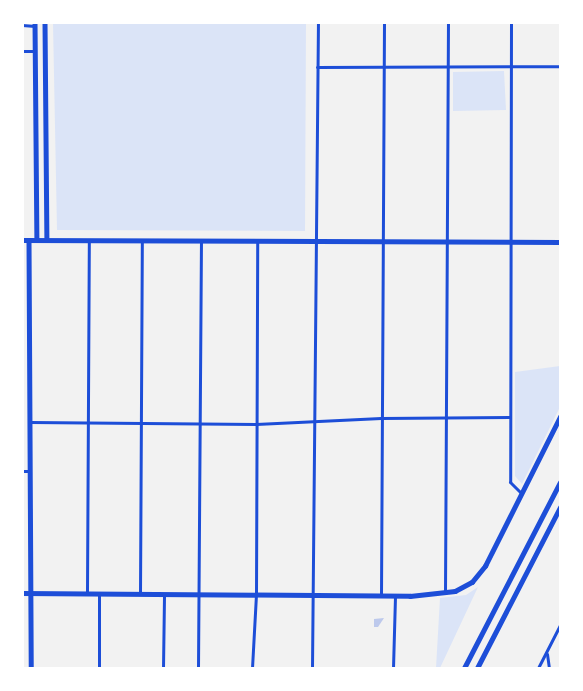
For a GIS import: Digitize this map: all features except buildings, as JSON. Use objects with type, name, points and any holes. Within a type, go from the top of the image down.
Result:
[{"type":"main road","points":[[464,669],[561,482]]},
{"type":"main road","points":[[477,669],[561,507]]},
{"type":"street","points":[[45,22],[47,240]]},
{"type":"street","points":[[312,669],[318,22]]},
{"type":"street","points":[[381,596],[381,241],[384,22]]},
{"type":"street","points":[[445,593],[448,22]]},
{"type":"street","points":[[511,22],[510,482],[522,494]]},
{"type":"street","points":[[22,25],[35,24],[37,240]]},
{"type":"street","points":[[22,51],[35,51]]},
{"type":"street","points":[[317,67],[561,66]]},
{"type":"street","points":[[22,240],[561,242]]},
{"type":"street","points":[[29,240],[31,669]]},
{"type":"street","points":[[87,594],[89,240]]},
{"type":"street","points":[[140,594],[142,240]]},
{"type":"street","points":[[198,669],[201,241]]},
{"type":"street","points":[[252,669],[256,595],[257,241]]},
{"type":"street","points":[[30,422],[256,424],[381,418],[510,417]]},
{"type":"street","points":[[22,593],[395,596],[445,593],[464,588],[479,575],[561,417]]},
{"type":"street","points":[[22,471],[30,471]]},
{"type":"street","points":[[99,594],[99,669]]},
{"type":"street","points":[[163,669],[164,594]]},
{"type":"street","points":[[393,669],[395,596]]},
{"type":"street","points":[[538,669],[561,625]]},
{"type":"street","points":[[547,652],[549,669]]},
{"type":"shaded area","points":[[53,23],[306,23],[305,231],[57,230]]},
{"type":"shaded area","points":[[504,71],[506,110],[453,111],[453,72]]},
{"type":"shaded area","points":[[560,366],[560,407],[522,484],[515,476],[515,372]]},
{"type":"shaded area","points":[[478,587],[440,668],[436,668],[440,598],[466,595]]}]
